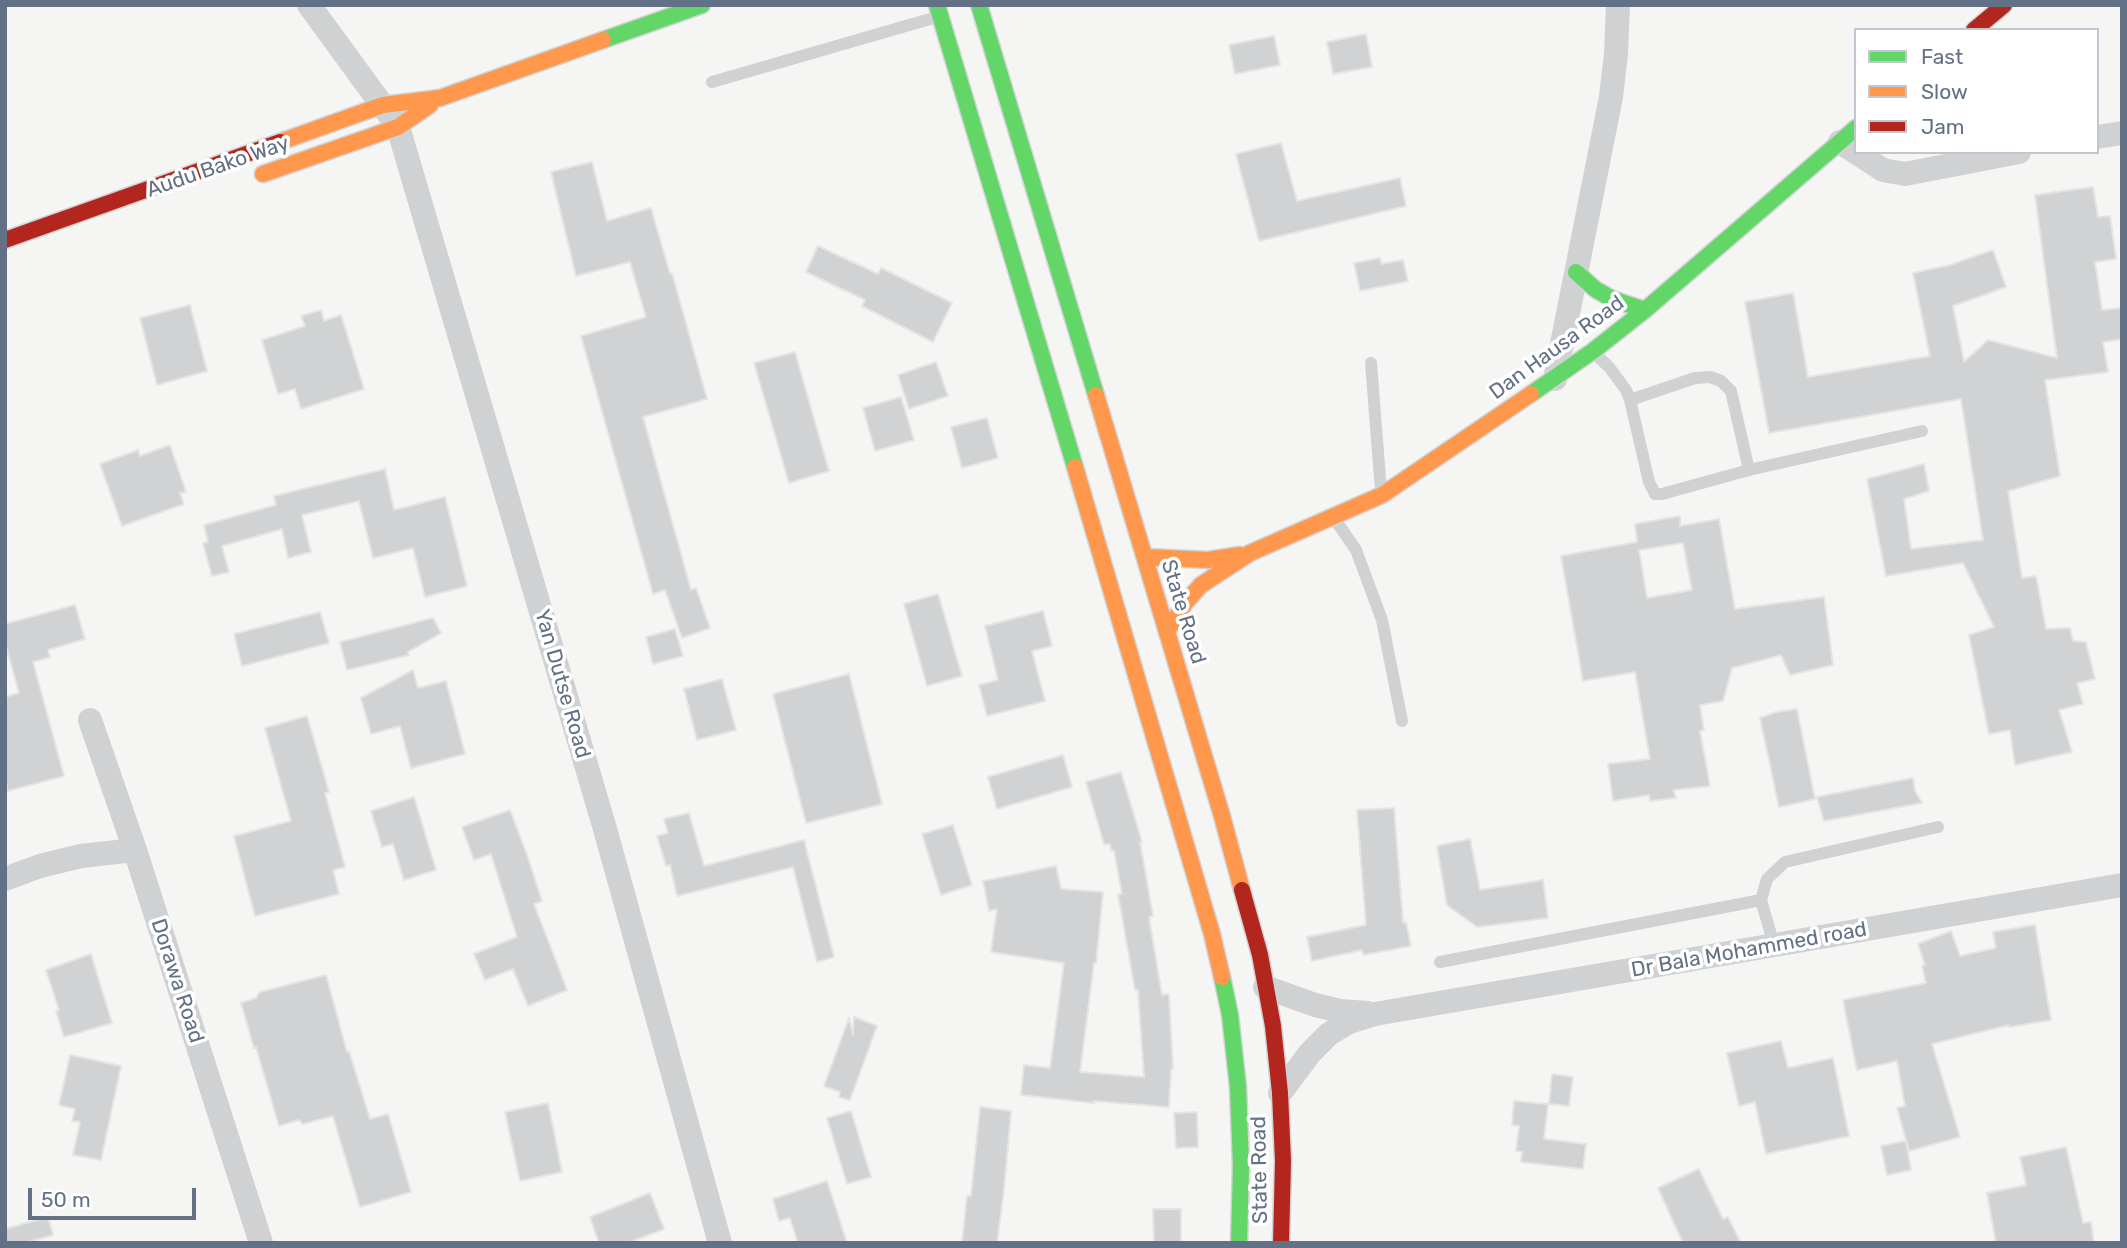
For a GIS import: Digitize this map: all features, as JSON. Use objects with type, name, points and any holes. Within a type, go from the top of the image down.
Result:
[{"type":"main road","name":"Audu Bako Way","points":[[5,240],[383,106],[440,99],[702,5]]},
{"type":"main road","name":"State Road","points":[[979,5],[1167,631],[1260,955],[1273,1026],[1280,1093],[1283,1161],[1281,1243]]},
{"type":"main road","points":[[1976,28],[2004,5]]},
{"type":"main road","name":"State Road","points":[[939,10],[1212,934],[1230,1015],[1238,1087],[1240,1243]]},
{"type":"main road","name":"Audu Bako Way","points":[[242,181],[398,127],[440,99]]},
{"type":"main road","name":"Dan Hausa Road","points":[[1167,631],[1200,585],[1250,553],[1382,495],[1555,379],[1645,310],[1848,135]]},
{"type":"main road","points":[[1576,272],[1595,289],[1612,299],[1645,310]]},
{"type":"main road","name":"Dan Hausa Road","points":[[1144,557],[1208,560],[1250,553]]},
{"type":"street","name":"Yan Dutse Road","points":[[309,5],[398,127],[605,829],[720,1243]]},
{"type":"street","points":[[1555,379],[1611,97],[1618,5]]},
{"type":"street","points":[[2099,138],[2122,133]]},
{"type":"street","points":[[1867,154],[1883,170],[1905,174],[2009,154]]},
{"type":"street","name":"Dorawa Road","points":[[90,720],[135,850],[261,1243]]},
{"type":"street","points":[[5,879],[40,866],[81,856],[135,850]]},
{"type":"street","name":"Dr Bala Mohammed road","points":[[1375,1014],[2122,885]]},
{"type":"street","points":[[1265,987],[1315,1005],[1375,1014]]},
{"type":"street","points":[[1280,1093],[1310,1053],[1329,1034],[1349,1022],[1375,1014]]},
{"type":"lane","points":[[712,82],[939,10]]},
{"type":"lane","points":[[1593,351],[1626,390],[1649,482],[1655,494],[1922,431]]},
{"type":"lane","points":[[1371,363],[1382,495]]},
{"type":"lane","points":[[1630,400],[1695,378],[1710,377],[1721,381],[1731,391],[1749,470]]},
{"type":"lane","points":[[1334,517],[1356,550],[1382,620],[1402,721]]},
{"type":"lane","points":[[1774,945],[1761,900],[1767,879],[1785,862],[1938,827]]},
{"type":"lane","points":[[1440,962],[1761,900]]},
{"type":"building","points":[[1366,34],[1372,67],[1333,74],[1327,42]]},
{"type":"building","points":[[1274,36],[1280,65],[1235,74],[1229,45]]},
{"type":"building","points":[[1281,143],[1297,201],[1400,178],[1406,206],[1259,241],[1236,154]]},
{"type":"building","points":[[592,162],[607,221],[651,208],[707,399],[643,417],[691,590],[696,588],[710,628],[682,638],[665,590],[653,594],[581,336],[646,317],[630,262],[576,276],[551,172]]},
{"type":"building","points":[[2093,187],[2098,217],[2110,216],[2116,259],[2095,262],[2102,310],[2122,308],[2122,339],[2103,342],[2108,372],[2045,380],[2060,476],[2008,491],[2022,578],[2036,576],[2046,629],[2070,628],[2073,641],[2086,642],[2095,679],[2077,683],[2083,704],[2059,710],[2072,752],[2015,765],[2010,730],[1989,734],[1969,635],[1994,627],[1963,563],[1886,576],[1867,479],[1924,464],[1929,491],[1904,499],[1911,549],[1983,540],[1961,399],[1769,433],[1745,302],[1793,293],[1808,377],[1930,356],[1913,273],[1950,265],[1993,250],[2006,287],[1953,306],[1964,362],[1988,340],[2057,358],[2035,195]]},
{"type":"building","points":[[818,246],[878,274],[881,268],[952,303],[933,342],[862,306],[865,300],[806,272]]},
{"type":"building","points":[[1380,258],[1381,264],[1403,260],[1408,281],[1360,291],[1354,263]]},
{"type":"building","points":[[190,305],[207,371],[157,385],[140,318]]},
{"type":"building","points":[[321,310],[324,321],[341,315],[364,389],[301,409],[295,389],[278,394],[262,340],[305,326],[301,316]]},
{"type":"building","points":[[795,352],[829,471],[789,483],[754,363]]},
{"type":"building","points":[[936,362],[948,396],[909,409],[898,375]]},
{"type":"building","points":[[901,397],[914,440],[875,451],[863,408]]},
{"type":"building","points":[[987,418],[998,458],[962,468],[951,427]]},
{"type":"building","points":[[170,445],[186,492],[180,493],[184,504],[122,526],[100,464],[138,450],[140,456]]},
{"type":"building","points":[[385,469],[394,510],[445,497],[467,586],[425,597],[413,548],[373,558],[359,501],[302,515],[311,552],[288,558],[282,529],[222,546],[229,572],[212,576],[203,543],[208,542],[204,525],[276,505],[274,496]]},
{"type":"building","points":[[1680,516],[1680,526],[1719,519],[1735,609],[1824,597],[1833,665],[1790,675],[1781,655],[1732,668],[1723,701],[1700,705],[1704,730],[1700,731],[1710,786],[1673,790],[1676,798],[1650,801],[1649,795],[1613,801],[1608,764],[1650,759],[1635,672],[1583,681],[1561,556],[1637,542],[1635,524]],"holes":[[[1683,543],[1692,590],[1647,598],[1639,550]]]},
{"type":"building","points":[[938,594],[962,676],[927,686],[904,604]]},
{"type":"building","points":[[75,605],[85,639],[48,650],[50,657],[33,662],[64,776],[8,791],[5,779],[5,697],[19,693],[5,642],[5,624]]},
{"type":"building","points":[[1043,611],[1052,646],[1032,651],[1045,701],[987,716],[979,685],[998,680],[985,626]]},
{"type":"building","points":[[320,612],[329,643],[242,666],[234,634]]},
{"type":"building","points":[[433,618],[441,633],[408,652],[409,655],[347,670],[340,642]]},
{"type":"building","points":[[675,629],[683,656],[653,664],[646,637]]},
{"type":"building","points":[[413,670],[418,688],[446,681],[465,754],[411,768],[400,726],[371,734],[361,698]]},
{"type":"building","points":[[849,674],[882,804],[806,823],[773,694]]},
{"type":"building","points":[[722,679],[736,730],[697,740],[684,689]]},
{"type":"building","points":[[1797,709],[1815,799],[1779,807],[1760,718]]},
{"type":"building","points":[[307,716],[329,792],[325,793],[345,867],[333,870],[339,894],[255,916],[234,836],[291,821],[265,728]]},
{"type":"building","points":[[1063,755],[1072,787],[997,809],[988,777]]},
{"type":"building","points":[[1121,772],[1142,842],[1153,916],[1149,917],[1162,995],[1169,994],[1173,1069],[1169,1107],[1021,1095],[1024,1065],[1050,1068],[1064,963],[991,952],[997,909],[989,911],[983,881],[1056,866],[1061,889],[1103,892],[1080,1072],[1144,1077],[1138,990],[1135,990],[1118,894],[1122,894],[1114,850],[1111,851],[1110,844],[1104,844],[1086,782]]},
{"type":"building","points":[[1913,778],[1915,791],[1922,803],[1824,821],[1817,797]]},
{"type":"building","points":[[414,797],[436,870],[404,880],[393,844],[382,847],[371,811]]},
{"type":"building","points":[[1394,808],[1403,923],[1406,922],[1411,946],[1363,955],[1362,950],[1312,961],[1307,937],[1366,925],[1357,810]]},
{"type":"building","points":[[510,810],[542,901],[534,904],[567,990],[528,1006],[513,969],[485,980],[474,954],[517,937],[491,854],[474,860],[462,827]]},
{"type":"building","points":[[689,813],[704,866],[804,840],[834,957],[817,962],[793,867],[677,896],[670,865],[666,866],[657,836],[668,833],[664,819]]},
{"type":"building","points":[[953,825],[972,885],[941,895],[922,834]]},
{"type":"building","points":[[1470,839],[1480,890],[1543,880],[1548,918],[1477,927],[1447,905],[1437,846]]},
{"type":"building","points":[[2035,925],[2051,1020],[2009,1025],[1932,1044],[1960,1137],[1909,1151],[1897,1108],[1905,1106],[1897,1061],[1857,1070],[1843,1000],[1926,983],[1922,966],[1925,965],[1918,944],[1951,931],[1960,956],[1996,948],[1993,932]]},
{"type":"building","points":[[91,954],[112,1023],[64,1037],[56,1011],[59,1010],[46,970]]},
{"type":"building","points":[[326,975],[347,1052],[349,1051],[370,1119],[388,1114],[411,1192],[360,1207],[333,1116],[303,1124],[299,1120],[279,1126],[241,1003],[256,998],[260,992]]},
{"type":"building","points":[[854,1017],[877,1026],[850,1100],[839,1097],[840,1092],[824,1086],[849,1018],[853,1035]]},
{"type":"building","points":[[1781,1041],[1788,1068],[1833,1058],[1849,1136],[1766,1154],[1755,1102],[1739,1106],[1727,1053]]},
{"type":"building","points":[[70,1055],[121,1066],[101,1160],[73,1155],[80,1122],[72,1121],[75,1109],[59,1105]]},
{"type":"building","points":[[1552,1074],[1573,1077],[1569,1106],[1549,1104]]},
{"type":"building","points":[[1514,1101],[1548,1104],[1544,1139],[1586,1144],[1583,1169],[1521,1162],[1522,1152],[1516,1151],[1519,1126],[1512,1125]]},
{"type":"building","points":[[548,1103],[562,1172],[520,1181],[505,1112]]},
{"type":"building","points":[[980,1107],[1011,1111],[997,1243],[962,1243],[967,1196],[971,1196]]},
{"type":"building","points":[[851,1111],[871,1177],[847,1184],[827,1118]]},
{"type":"building","points":[[1197,1112],[1198,1147],[1176,1148],[1174,1113]]},
{"type":"building","points":[[1906,1141],[1911,1170],[1887,1175],[1881,1146]]},
{"type":"building","points":[[2066,1147],[2083,1223],[2091,1222],[2094,1243],[1996,1243],[1987,1193],[2026,1185],[2020,1157]]},
{"type":"building","points":[[1699,1169],[1723,1219],[1728,1217],[1741,1243],[1683,1243],[1658,1188]]},
{"type":"building","points":[[827,1181],[847,1243],[798,1243],[790,1218],[779,1221],[773,1199]]},
{"type":"building","points":[[650,1193],[664,1229],[628,1243],[599,1243],[590,1217]]},
{"type":"building","points":[[1153,1209],[1181,1209],[1181,1243],[1154,1243]]},
{"type":"building","points":[[48,1217],[53,1235],[25,1243],[5,1243],[5,1229]]},
{"type":"traffic: fast","points":[[603,40],[702,5]]},
{"type":"traffic: fast","points":[[937,5],[1075,467]]},
{"type":"traffic: fast","points":[[979,5],[1096,395]]},
{"type":"traffic: fast","points":[[1531,394],[1593,351],[1645,310],[1854,130]]},
{"type":"traffic: fast","points":[[1576,272],[1595,289],[1612,299],[1645,310]]},
{"type":"traffic: fast","points":[[1222,977],[1230,1015],[1238,1087],[1241,1166],[1239,1243]]},
{"type":"traffic: slow","points":[[280,142],[383,105],[440,98],[603,40]]},
{"type":"traffic: slow","points":[[263,174],[398,127],[430,105]]},
{"type":"traffic: slow","points":[[1167,631],[1185,603],[1201,585],[1250,553],[1382,495],[1531,394]]},
{"type":"traffic: slow","points":[[1096,395],[1242,890]]},
{"type":"traffic: slow","points":[[1075,467],[1212,934],[1222,977]]},
{"type":"traffic: slow","points":[[1145,557],[1208,560],[1240,555]]},
{"type":"traffic: jam","points":[[1976,28],[2004,5]]},
{"type":"traffic: jam","points":[[5,240],[280,142]]},
{"type":"traffic: jam","points":[[1242,890],[1260,955],[1273,1026],[1283,1161],[1281,1243]]}]
